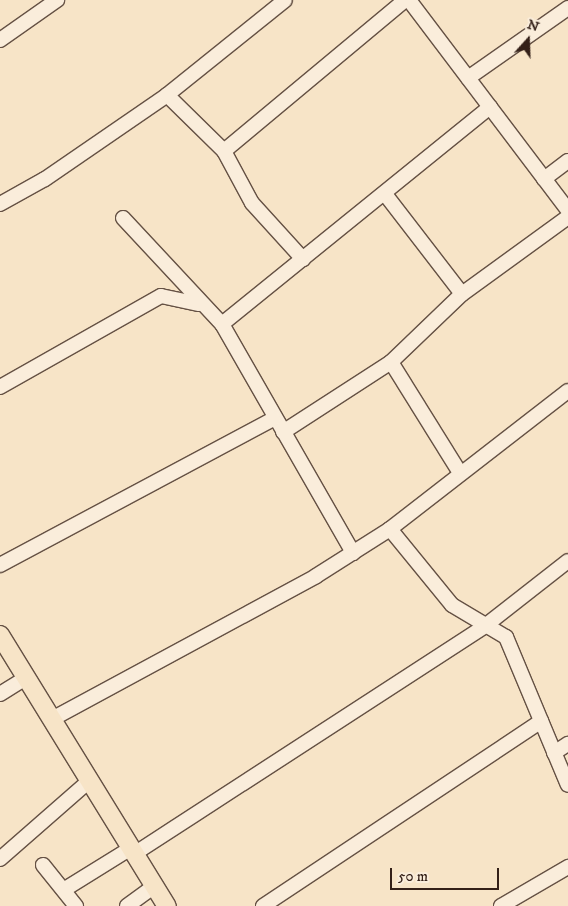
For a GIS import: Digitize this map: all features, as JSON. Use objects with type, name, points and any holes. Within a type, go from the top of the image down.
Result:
[{"type":"main road","points":[[0,635],[167,906]]},
{"type":"street","points":[[0,40],[57,0]]},
{"type":"street","points":[[0,204],[45,179],[167,95],[285,0]]},
{"type":"street","points":[[224,151],[405,0]]},
{"type":"street","points":[[409,0],[568,210]]},
{"type":"street","points":[[468,78],[568,8]]},
{"type":"street","points":[[167,95],[224,151],[252,203],[303,259]]},
{"type":"street","points":[[222,324],[385,194],[490,107]]},
{"type":"street","points":[[544,179],[568,161]]},
{"type":"street","points":[[385,194],[462,294]]},
{"type":"street","points":[[283,432],[391,362],[462,294],[568,217]]},
{"type":"street","points":[[123,218],[172,276],[199,304],[222,324],[274,419],[353,552]]},
{"type":"street","points":[[0,388],[161,296],[172,276]]},
{"type":"street","points":[[161,296],[199,304]]},
{"type":"street","points":[[391,362],[460,473]]},
{"type":"street","points":[[52,719],[353,552],[390,529],[568,391]]},
{"type":"street","points":[[0,566],[274,419]]},
{"type":"street","points":[[390,529],[452,605],[506,637],[568,785]]},
{"type":"street","points":[[65,889],[132,851],[485,626],[568,561]]},
{"type":"street","points":[[0,694],[26,678]]},
{"type":"street","points":[[264,906],[541,721]]},
{"type":"street","points":[[554,753],[568,744]]},
{"type":"street","points":[[0,858],[89,781]]},
{"type":"street","points":[[43,865],[65,889],[76,906]]},
{"type":"street","points":[[501,906],[568,867]]},
{"type":"street","points":[[127,906],[155,886]]}]
